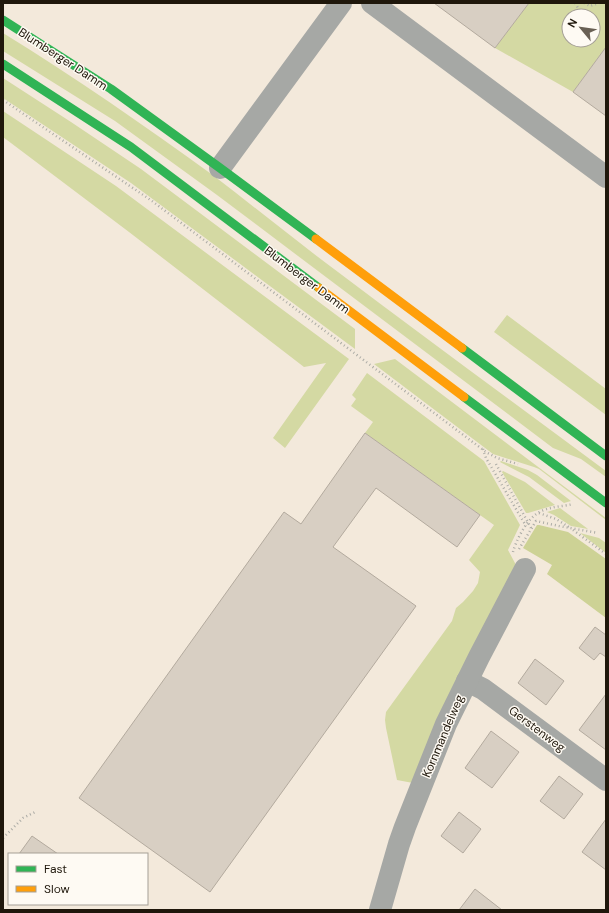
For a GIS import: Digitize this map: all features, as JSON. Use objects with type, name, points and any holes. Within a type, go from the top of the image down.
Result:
[{"type":"main road","name":"Blumberger Damm","points":[[3,20],[111,89],[220,168],[606,456]]},
{"type":"main road","name":"Blumberger Damm","points":[[3,64],[131,147],[606,504]]},
{"type":"street","points":[[220,168],[341,3]]},
{"type":"street","points":[[372,3],[606,177]]},
{"type":"street","name":"Kornmandelweg","points":[[380,910],[405,827],[446,724],[522,560]]},
{"type":"street","name":"Gerstenweg","points":[[467,681],[483,689],[606,780]]},
{"type":"path","points":[[575,3],[578,8]]},
{"type":"path","points":[[584,3],[590,6],[599,3]]},
{"type":"path","points":[[3,100],[152,201],[483,449],[498,458]]},
{"type":"path","points":[[483,449],[486,458],[526,526]]},
{"type":"path","points":[[496,464],[532,528]]},
{"type":"path","points":[[577,503],[552,507],[539,512],[532,517],[516,543],[513,551],[522,560],[532,528],[536,521],[598,533]]},
{"type":"path","points":[[539,512],[556,519],[571,528],[606,554]]},
{"type":"path","points":[[3,838],[23,818],[35,812]]},
{"type":"green space","points":[[519,3],[606,3],[606,64],[598,58],[573,92],[495,48],[525,8]]},
{"type":"green space","points":[[3,33],[110,102],[214,176],[322,260],[606,471],[606,477],[581,459],[553,448],[217,195],[115,121],[3,51]]},
{"type":"green space","points":[[3,78],[141,169],[355,329],[355,349],[131,183],[3,98]]},
{"type":"green space","points":[[3,111],[116,186],[349,359],[285,448],[273,438],[326,363],[304,367],[3,137]]},
{"type":"green space","points":[[507,315],[606,389],[606,415],[494,332]]},
{"type":"green space","points":[[395,359],[606,518],[606,520],[539,469],[493,454],[374,364]]},
{"type":"green space","points":[[367,373],[484,461],[520,525],[508,550],[516,565],[413,783],[397,780],[386,728],[386,712],[452,621],[456,608],[473,591],[478,583],[480,572],[469,560],[494,525],[365,433],[373,422],[351,406],[356,399],[352,395]]},
{"type":"green space","points":[[501,461],[528,470],[537,475],[571,501],[564,503],[529,477],[500,462]]},
{"type":"green space","points":[[503,471],[525,482],[555,505],[526,513],[502,472]]},
{"type":"green space","points":[[560,508],[588,529],[571,526],[547,512]]},
{"type":"green space","points":[[537,525],[568,532],[606,559],[606,618],[547,574],[552,565],[523,548]]},
{"type":"green space","points":[[580,533],[599,538],[606,543],[606,553]]},
{"type":"building","points":[[434,3],[529,3],[495,48]]},
{"type":"building","points":[[606,47],[606,116],[573,92]]},
{"type":"building","points":[[365,433],[480,515],[457,547],[376,488],[333,547],[416,606],[210,892],[79,798],[284,512],[301,524]]},
{"type":"building","points":[[595,627],[606,635],[606,657],[600,653],[594,660],[579,648]]},
{"type":"building","points":[[535,659],[564,681],[546,705],[518,683]]},
{"type":"building","points":[[606,694],[606,750],[579,730]]},
{"type":"building","points":[[491,731],[519,752],[492,788],[465,768]]},
{"type":"building","points":[[559,776],[583,794],[564,819],[540,801]]},
{"type":"building","points":[[459,812],[481,829],[463,853],[441,836]]},
{"type":"building","points":[[606,819],[606,870],[582,852]]},
{"type":"building","points":[[32,836],[57,853],[20,853]]},
{"type":"building","points":[[475,889],[502,910],[459,910]]},
{"type":"traffic: fast","points":[[3,20],[111,89],[316,239]]},
{"type":"traffic: fast","points":[[3,64],[131,147],[319,288]]},
{"type":"traffic: fast","points":[[462,348],[606,456]]},
{"type":"traffic: fast","points":[[464,397],[606,503]]},
{"type":"traffic: slow","points":[[316,239],[462,348]]},
{"type":"traffic: slow","points":[[319,288],[464,397]]}]
